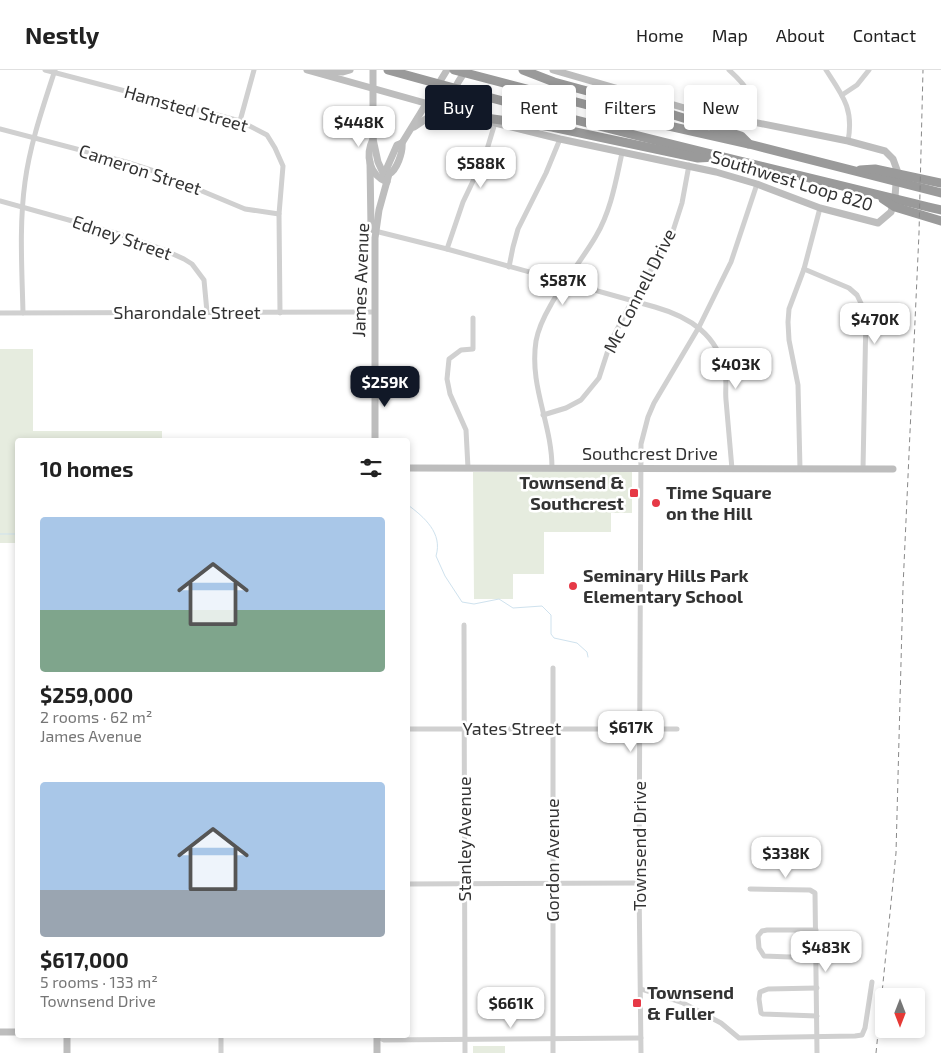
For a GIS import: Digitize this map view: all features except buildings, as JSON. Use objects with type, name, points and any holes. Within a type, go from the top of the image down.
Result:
[{"type":"highway","points":[[388,70],[473,94],[941,210]]},
{"type":"highway","points":[[454,70],[660,124],[851,170],[941,183]]},
{"type":"highway","points":[[523,70],[554,82],[661,111],[740,136],[749,144]]},
{"type":"highway","points":[[492,118],[535,124],[698,158],[725,156]]},
{"type":"highway","points":[[872,172],[941,193]]},
{"type":"highway","points":[[876,194],[895,207],[941,220]]},
{"type":"main road","points":[[308,70],[343,72],[350,70]]},
{"type":"main road","name":"Southwest Loop 820","points":[[308,70],[425,104]]},
{"type":"main road","points":[[373,70],[373,139],[379,166],[388,178]]},
{"type":"main road","name":"James Avenue","points":[[438,85],[447,70]]},
{"type":"main road","points":[[458,85],[466,70]]},
{"type":"main road","name":"Southwest Loop 820","points":[[553,70],[578,74],[684,108]]},
{"type":"main road","name":"James Avenue","points":[[374,438],[375,231],[388,178],[393,172],[402,150],[402,143],[425,106]]},
{"type":"main road","points":[[409,132],[425,119]]},
{"type":"main road","name":"Southwest Loop 820","points":[[492,122],[560,139],[689,165],[757,184],[820,208],[878,223],[891,212],[895,197],[897,170],[893,159],[885,151],[848,141],[757,124]]},
{"type":"main road","points":[[373,139],[370,145],[370,218],[372,228],[375,231]]},
{"type":"main road","points":[[370,162],[376,175],[388,178]]},
{"type":"main road","name":"Southcrest Drive","points":[[410,468],[893,469]]},
{"type":"main road","points":[[0,1032],[15,1032]]},
{"type":"main road","points":[[67,1038],[67,1053]]},
{"type":"main road","points":[[375,1038],[377,1053]]},
{"type":"street","name":"Hamsted Street","points":[[45,70],[55,71],[240,121],[267,135],[283,166],[279,214],[280,313]]},
{"type":"street","points":[[240,121],[254,70]]},
{"type":"street","points":[[730,70],[746,85]]},
{"type":"street","points":[[826,70],[842,95],[850,116],[848,141]]},
{"type":"street","points":[[842,95],[857,85],[869,70]]},
{"type":"street","points":[[23,313],[23,207],[25,182],[34,138],[55,71]]},
{"type":"street","points":[[447,249],[463,202],[485,156],[495,123]]},
{"type":"street","name":"Cameron Street","points":[[0,128],[154,171],[245,209],[279,214]]},
{"type":"street","points":[[510,267],[518,230],[546,173],[560,139]]},
{"type":"street","points":[[552,468],[548,428],[537,391],[536,341],[542,321],[597,235],[604,218],[622,152]]},
{"type":"street","name":"Mc Connell Drive","points":[[543,415],[566,408],[582,400],[599,378],[611,341],[632,300],[671,237],[682,203],[689,165]]},
{"type":"street","name":"Townsend Drive","points":[[641,1053],[639,883],[641,444],[654,403],[699,327],[731,262],[757,184]]},
{"type":"street","name":"Edney Street","points":[[0,201],[119,234],[184,259],[192,264],[204,280],[207,312]]},
{"type":"street","points":[[800,469],[798,384],[788,322],[790,309],[804,269],[820,208]]},
{"type":"street","points":[[375,231],[632,300],[674,313],[699,327],[714,344],[721,358],[726,376],[732,469]]},
{"type":"street","points":[[804,269],[849,288],[857,294],[866,314],[863,469]]},
{"type":"street","name":"Sharondale Street","points":[[0,313],[374,312]]},
{"type":"street","points":[[468,468],[466,430],[450,394],[447,379],[449,359],[461,350],[473,349],[473,318]]},
{"type":"street","name":"Stanley Avenue","points":[[464,625],[465,1053]]},
{"type":"street","name":"Gordon Avenue","points":[[553,1053],[554,668]]},
{"type":"street","name":"Yates Street","points":[[410,729],[677,729]]},
{"type":"street","points":[[410,884],[639,883]]},
{"type":"street","points":[[750,889],[810,890],[815,893],[817,1053]]},
{"type":"street","points":[[816,930],[767,930],[762,931],[758,936],[759,948],[764,956],[816,958]]},
{"type":"street","points":[[641,990],[683,1003],[721,1023],[740,1038],[817,1037],[862,1035],[872,982]]},
{"type":"street","points":[[817,988],[768,988],[760,992],[758,999],[761,1014],[817,1016]]},
{"type":"street","points":[[220,1038],[221,1053]]},
{"type":"street","points":[[380,1038],[384,1040],[641,1038]]},
{"type":"shaded area","points":[[0,349],[33,349],[33,431],[162,431],[162,438],[15,438],[15,543],[0,543]]},
{"type":"shaded area","points":[[632,471],[632,513],[611,513],[611,532],[544,532],[544,574],[513,574],[513,599],[474,599],[473,472]]},
{"type":"shaded area","points":[[473,1046],[505,1046],[505,1053],[473,1053]]},
{"type":"waterway","points":[[410,507],[431,526],[437,540],[436,556],[445,576],[462,602],[474,604],[499,599],[513,608],[542,606],[551,615],[551,634],[554,638],[577,643],[587,652],[588,657]]},
{"type":"waterway","points":[[0,534],[15,534]]},
{"type":"railway","points":[[876,1053],[896,853],[903,587],[919,233],[923,70]]},
{"type":"place","name":"Townsend & Southcrest","points":[[634,493]]},
{"type":"place","name":"Time Square on the Hill","points":[[656,503]]},
{"type":"place","name":"Seminary Hills Park Elementary School","points":[[573,586]]},
{"type":"place","name":"Townsend & Fuller","points":[[637,1003]]}]
